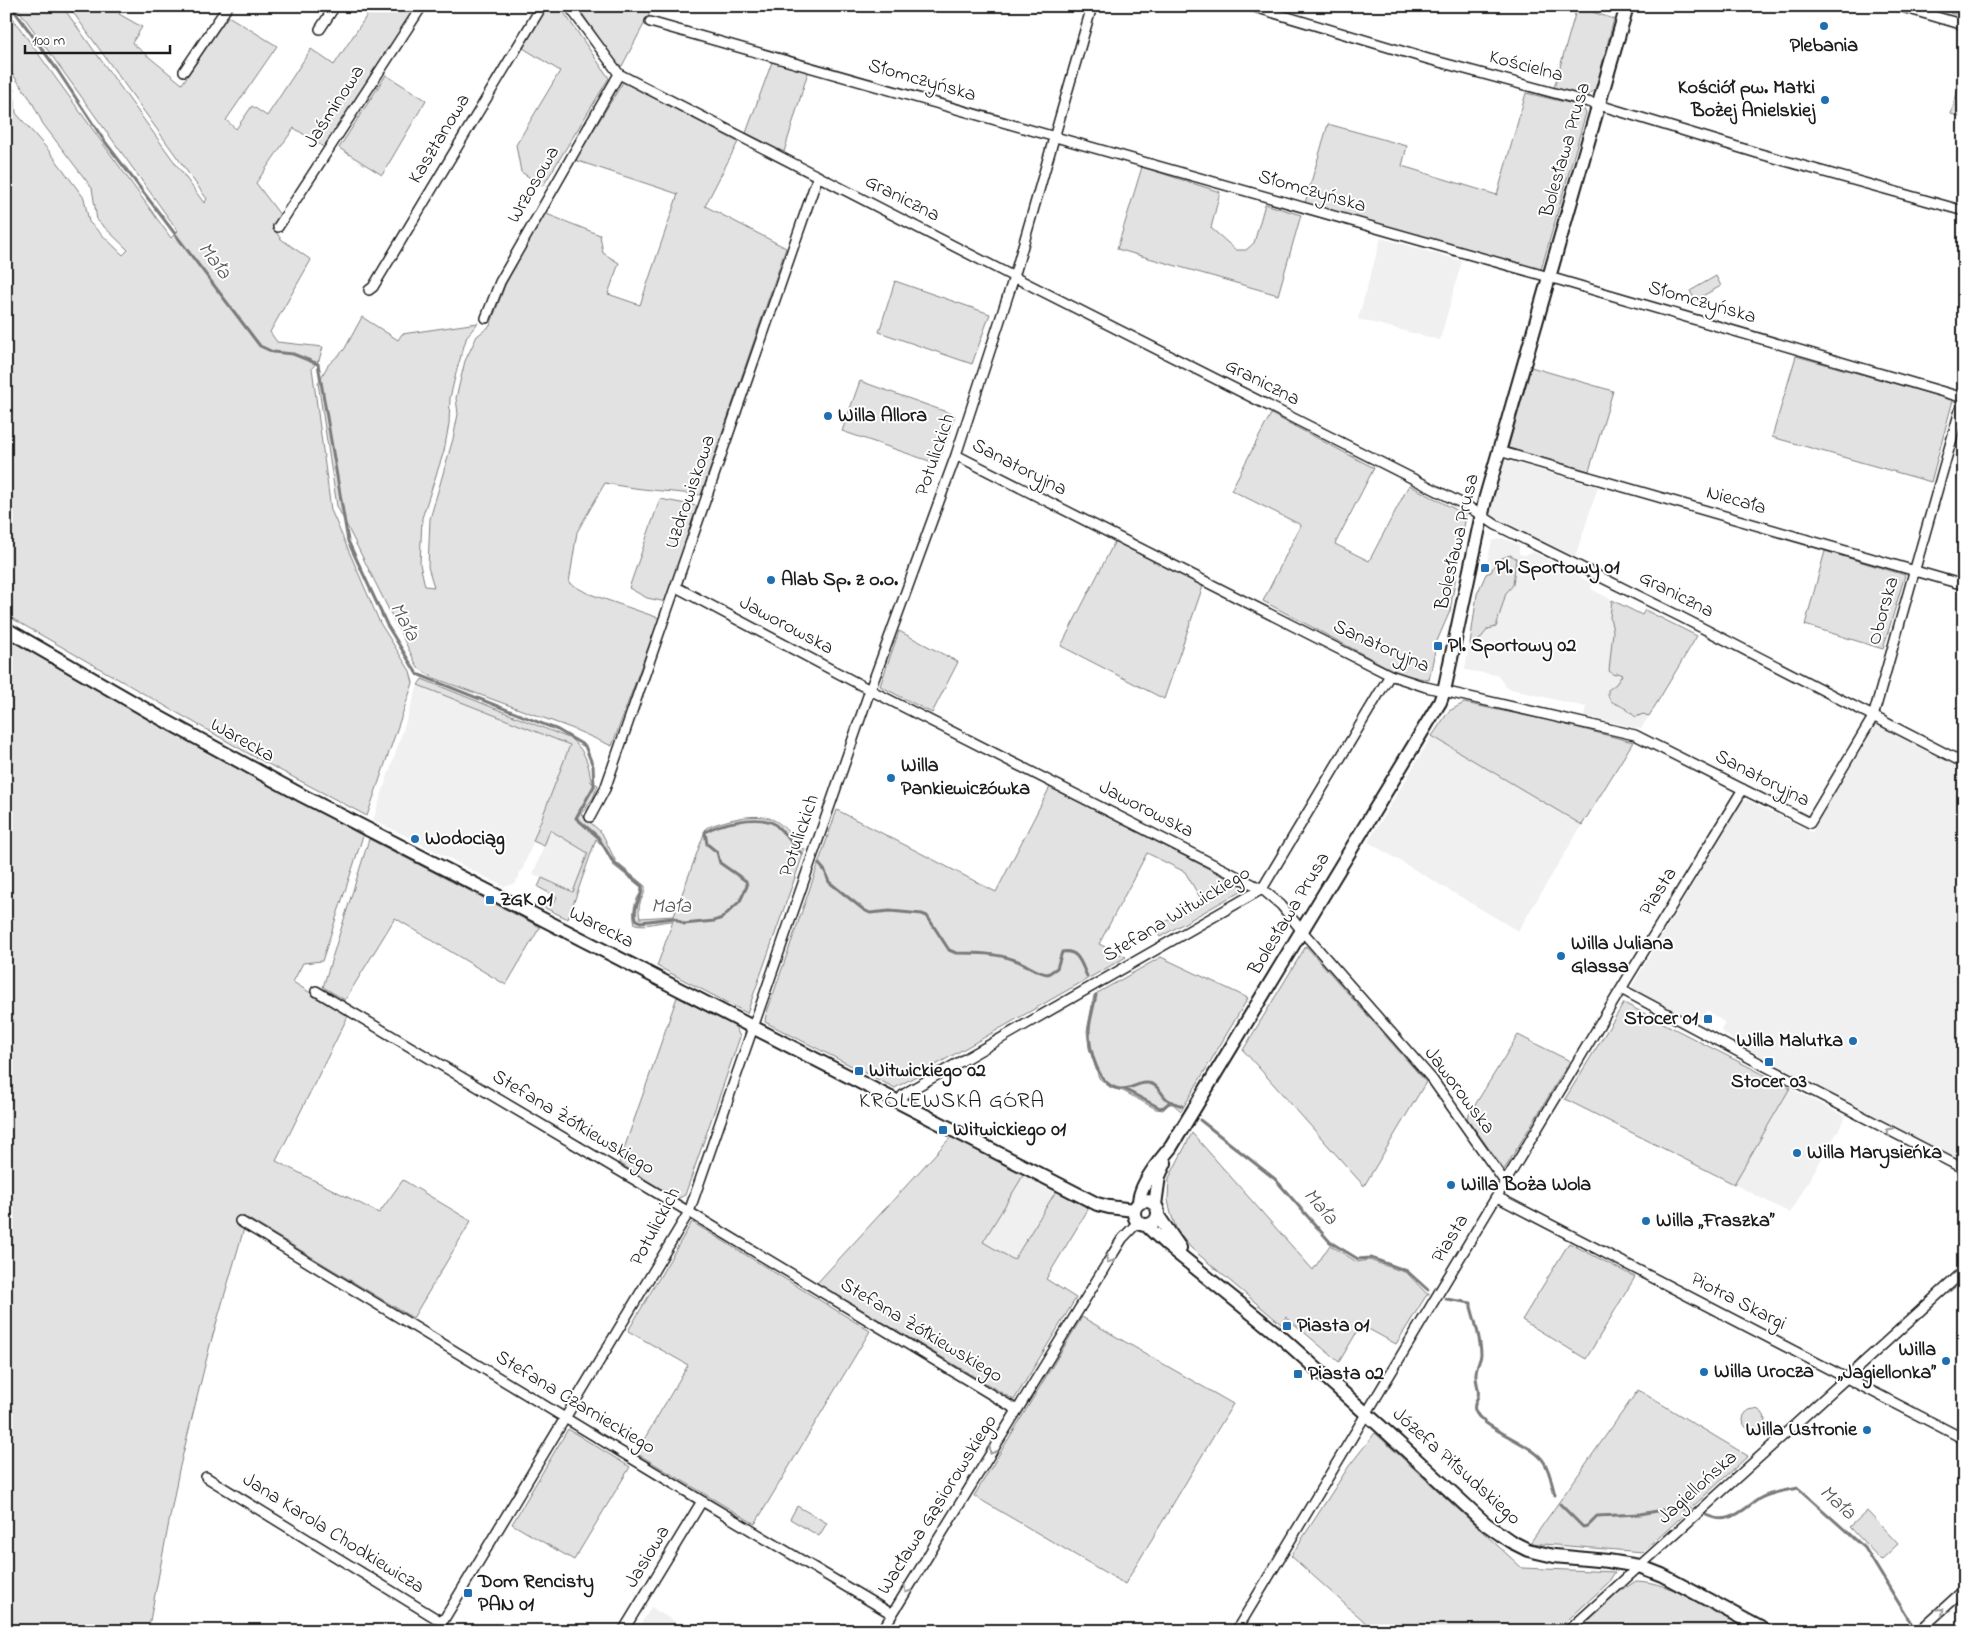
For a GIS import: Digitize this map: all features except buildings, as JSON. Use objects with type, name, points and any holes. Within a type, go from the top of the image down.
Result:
[{"type":"street","points":[[184,71],[228,6]]},
{"type":"street","points":[[320,29],[335,6]]},
{"type":"street","name":"Jaśminowa","points":[[278,227],[422,6]]},
{"type":"street","name":"Kasztanowa","points":[[369,290],[373,287],[542,6]]},
{"type":"street","name":"Graniczna","points":[[569,6],[619,74],[1014,277],[1468,506],[1496,524],[1964,763]]},
{"type":"street","name":"Potulickich","points":[[437,1631],[689,1212],[870,690],[956,455],[1014,277],[1092,6]]},
{"type":"street","name":"Kościelna","points":[[1251,6],[1428,59],[1598,105],[1765,156],[1964,211]]},
{"type":"street","name":"Bolesława Prusa","points":[[1157,1210],[1159,1176],[1171,1147],[1435,711],[1444,691],[1481,515],[1627,6]]},
{"type":"street","points":[[1899,6],[1964,25]]},
{"type":"street","name":"Słomczyńska","points":[[650,22],[1549,276],[1964,397]]},
{"type":"street","name":"Wrzosowa","points":[[486,318],[504,273],[619,74]]},
{"type":"street","name":"Uzdrowiskowa","points":[[590,816],[605,789],[818,176]]},
{"type":"street","name":"Oborska","points":[[1810,823],[1873,717],[1964,397]]},
{"type":"street","name":"Niecała","points":[[1499,451],[1964,585]]},
{"type":"street","name":"Sanatoryjna","points":[[956,455],[1390,675],[1444,691],[1635,735],[1810,823]]},
{"type":"street","name":"Jaworowska","points":[[676,587],[870,690],[1262,889],[1281,905],[1432,1079],[1506,1181]]},
{"type":"street","name":"Warecka","points":[[6,629],[155,715],[303,796],[1098,1204],[1139,1215],[1147,1201],[1157,1210]]},
{"type":"street","name":"Stefana Witwickiego","points":[[899,1102],[903,1095],[1262,889],[1390,675]]},
{"type":"street","name":"Piasta","points":[[1236,1631],[1743,789]]},
{"type":"street","points":[[1621,989],[1964,1169]]},
{"type":"street","name":"Stefana Żółkiewskiego","points":[[316,991],[689,1212],[1017,1410]]},
{"type":"street","name":"Bolesława Prusa","points":[[1139,1215],[1141,1191],[1161,1158],[1171,1147]]},
{"type":"street","name":"Piotra Skargi","points":[[1497,1197],[1964,1439]]},
{"type":"street","points":[[1139,1215],[1152,1223],[1157,1210]]},
{"type":"street","name":"Józefa Piłsudskiego","points":[[1157,1210],[1172,1239],[1191,1262]]},
{"type":"street","name":"Józefa Piłsudskiego","points":[[1139,1215],[1166,1244],[1191,1262],[1281,1337],[1486,1524],[1510,1542],[1528,1550],[1554,1556],[1639,1566],[1662,1575],[1766,1631]]},
{"type":"street","name":"Wacława Gąsiorowskiego","points":[[882,1631],[1122,1238],[1139,1215]]},
{"type":"street","name":"Stefana Czarnieckiego","points":[[240,1221],[892,1614]]},
{"type":"street","name":"Jagiellońska","points":[[1568,1631],[1964,1271]]},
{"type":"street","name":"Jana Karola Chodkiewicza","points":[[206,1477],[442,1622]]},
{"type":"street","name":"Jasiowa","points":[[624,1631],[702,1501]]},
{"type":"street","points":[[1919,1631],[1964,1590]]},
{"type":"shaded area","points":[[16,6],[62,6],[204,203],[207,199],[72,11],[74,6],[111,6],[121,11],[119,14],[142,27],[132,43],[182,84],[228,16],[277,46],[226,120],[236,129],[252,106],[267,116],[311,49],[334,65],[373,6],[418,6],[325,148],[294,128],[256,183],[281,216],[273,228],[281,239],[311,260],[270,332],[277,342],[323,347],[319,360],[312,368],[331,510],[380,623],[410,671],[413,683],[367,816],[251,755],[6,615],[6,77],[14,90],[16,113],[50,152],[84,198],[89,222],[123,255],[128,250],[97,220],[92,188],[43,124],[31,100],[6,65],[6,9],[171,238],[178,231]]},
{"type":"shaded area","points":[[548,6],[558,6],[565,14],[609,78],[543,186],[521,172],[516,145],[560,71],[523,48]]},
{"type":"shaded area","points":[[577,6],[648,6],[652,9],[622,66],[617,64]]},
{"type":"shaded area","points":[[1953,6],[1964,6],[1964,17],[1950,13]]},
{"type":"shaded area","points":[[1577,7],[1614,19],[1596,88],[1588,96],[1554,88]]},
{"type":"shaded area","points":[[772,62],[808,72],[784,152],[746,133]]},
{"type":"shaded area","points":[[1964,70],[1964,118],[1951,114]]},
{"type":"shaded area","points":[[386,75],[426,100],[382,175],[339,148]]},
{"type":"shaded area","points":[[623,82],[738,142],[705,206],[786,248],[701,495],[605,483],[577,532],[569,583],[587,593],[659,618],[612,746],[571,728],[434,678],[418,668],[337,506],[318,383],[328,365],[344,350],[362,317],[398,340],[402,334],[478,323],[467,336],[457,369],[450,398],[449,424],[444,451],[422,518],[420,564],[425,586],[434,587],[428,567],[430,519],[453,439],[458,414],[456,398],[465,361],[477,336],[490,326],[505,285],[544,213],[600,235],[603,253],[619,263],[608,294],[640,305],[678,194],[575,160]]},
{"type":"shaded area","points":[[1526,93],[1582,106],[1586,113],[1541,270],[1305,203],[1328,124],[1407,146],[1402,166],[1497,195]]},
{"type":"shaded area","points":[[1142,167],[1220,192],[1211,228],[1236,250],[1246,250],[1254,243],[1265,204],[1301,215],[1278,295],[1117,249]]},
{"type":"shaded area","points":[[1381,238],[1462,261],[1440,340],[1358,319]]},
{"type":"shaded area","points":[[1716,276],[1721,286],[1695,300],[1690,291]]},
{"type":"shaded area","points":[[895,281],[990,314],[972,364],[879,332]]},
{"type":"shaded area","points":[[1796,356],[1953,400],[1931,482],[1772,437]]},
{"type":"shaded area","points":[[1531,367],[1613,391],[1589,471],[1508,448]]},
{"type":"shaded area","points":[[860,381],[955,415],[938,464],[842,431]]},
{"type":"shaded area","points":[[1271,414],[1374,468],[1335,544],[1369,561],[1409,485],[1466,515],[1450,611],[1437,641],[1429,680],[1400,674],[1263,601],[1301,525],[1231,490]]},
{"type":"shaded area","points":[[1505,460],[1598,487],[1575,557],[1489,514]]},
{"type":"shaded area","points":[[660,499],[697,506],[666,602],[647,598],[629,588]]},
{"type":"shaded area","points":[[1503,538],[1519,545],[1519,554],[1525,555],[1533,552],[1593,584],[1591,589],[1612,600],[1642,615],[1645,610],[1697,636],[1641,729],[1584,716],[1586,707],[1507,688],[1497,675],[1465,670],[1477,594],[1486,574],[1492,541]]},
{"type":"shaded area","points":[[1115,541],[1203,586],[1164,699],[1061,646]]},
{"type":"shaded area","points":[[1825,551],[1905,575],[1883,649],[1805,625]]},
{"type":"shaded area","points":[[1510,555],[1516,558],[1513,585],[1506,593],[1496,627],[1488,629],[1475,645],[1470,644],[1477,594],[1486,574],[1491,572],[1497,560]]},
{"type":"shaded area","points":[[1612,600],[1642,615],[1645,610],[1697,636],[1649,716],[1643,714],[1636,717],[1611,701],[1608,695],[1608,690],[1616,684],[1622,675],[1617,673],[1614,675],[1609,671],[1613,631],[1610,617]]},
{"type":"shaded area","points":[[899,631],[958,662],[932,713],[880,686]]},
{"type":"shaded area","points":[[6,637],[363,836],[322,961],[303,963],[293,982],[348,1016],[276,1161],[379,1213],[403,1180],[471,1221],[413,1318],[247,1218],[210,1345],[179,1470],[148,1631],[6,1631]]},
{"type":"shaded area","points":[[422,679],[571,739],[580,748],[586,758],[591,782],[598,785],[593,798],[581,814],[602,833],[616,862],[645,886],[639,907],[640,918],[674,916],[706,828],[740,818],[758,816],[774,820],[789,832],[801,848],[805,849],[747,1013],[657,966],[673,921],[644,925],[635,924],[634,907],[641,892],[641,887],[613,865],[604,848],[596,839],[568,919],[543,907],[547,900],[554,903],[557,897],[538,887],[542,878],[573,892],[588,853],[550,830],[544,846],[533,841],[570,745],[418,685]]},
{"type":"shaded area","points":[[418,685],[570,745],[522,871],[519,872],[519,878],[516,880],[517,883],[504,887],[499,882],[497,883],[419,843],[420,838],[412,834],[410,838],[373,820]]},
{"type":"shaded area","points":[[1464,703],[1552,721],[1633,742],[1582,825],[1432,736],[1449,711]]},
{"type":"shaded area","points":[[1879,726],[1964,769],[1964,1162],[1736,1043],[1721,1030],[1725,1023],[1707,1010],[1701,1020],[1680,1014],[1634,990],[1632,986],[1743,801],[1747,800],[1812,832],[1875,727]]},
{"type":"shaded area","points":[[1432,736],[1582,825],[1518,931],[1368,842]]},
{"type":"shaded area","points":[[1050,787],[1246,888],[1160,937],[1154,928],[1202,901],[1185,872],[1147,853],[1099,944],[1126,957],[895,1088],[765,1022],[837,810],[996,892]]},
{"type":"shaded area","points":[[550,830],[588,853],[574,893],[533,874]]},
{"type":"shaded area","points":[[369,839],[540,927],[506,985],[395,918],[345,1000],[323,987]]},
{"type":"shaded area","points":[[1306,946],[1426,1082],[1364,1186],[1243,1050]]},
{"type":"shaded area","points":[[1161,957],[1248,998],[1181,1111],[1173,1104],[1169,1104],[1163,1110],[1156,1109],[1123,1091],[1111,1088],[1099,1078],[1089,1048],[1087,1031],[1094,995]]},
{"type":"shaded area","points":[[677,997],[735,1026],[740,1037],[685,1195],[677,1199],[619,1163]]},
{"type":"shaded area","points":[[1624,1003],[1790,1088],[1734,1184],[1565,1099]]},
{"type":"shaded area","points":[[1518,1035],[1570,1061],[1504,1170],[1467,1118]]},
{"type":"shaded area","points":[[1790,1088],[1846,1117],[1790,1213],[1734,1184]]},
{"type":"shaded area","points":[[1192,1133],[1313,1270],[1330,1245],[1357,1262],[1369,1260],[1407,1273],[1427,1294],[1430,1294],[1426,1296],[1396,1344],[1361,1325],[1339,1362],[1286,1317],[1281,1324],[1191,1248],[1177,1231],[1168,1200],[1169,1178]]},
{"type":"shaded area","points":[[951,1137],[1024,1174],[983,1242],[1014,1260],[1056,1191],[1089,1208],[1046,1279],[1076,1298],[1014,1400],[817,1283]]},
{"type":"shaded area","points":[[1024,1174],[1056,1191],[1014,1260],[983,1242]]},
{"type":"shaded area","points":[[692,1222],[870,1331],[755,1524],[636,1453],[688,1365],[628,1331]]},
{"type":"shaded area","points":[[1569,1243],[1635,1277],[1586,1359],[1522,1320]]},
{"type":"shaded area","points":[[1082,1317],[1233,1404],[1125,1584],[974,1496]]},
{"type":"shaded area","points":[[1638,1390],[1748,1456],[1643,1552],[1530,1543]]},
{"type":"shaded area","points":[[1754,1409],[1762,1412],[1765,1420],[1762,1428],[1754,1431],[1746,1428],[1743,1420],[1746,1412]]},
{"type":"shaded area","points":[[568,1429],[630,1467],[574,1560],[512,1524]]},
{"type":"shaded area","points":[[1375,1433],[1522,1568],[1615,1572],[1608,1583],[1556,1631],[1375,1631],[1291,1556],[1349,1466]]},
{"type":"shaded area","points":[[797,1506],[827,1523],[819,1536],[790,1519]]},
{"type":"shaded area","points":[[1867,1511],[1898,1544],[1881,1560],[1850,1527]]},
{"type":"shaded area","points":[[1636,1581],[1665,1587],[1680,1593],[1751,1631],[1577,1631],[1619,1592]]},
{"type":"shaded area","points":[[651,1607],[690,1631],[637,1631]]},
{"type":"waterway","name":"Mała","points":[[11,6],[58,71],[103,139],[260,346],[273,352],[293,354],[318,364],[348,541],[387,625],[417,674],[558,730],[585,746],[593,766],[594,786],[576,818],[598,837],[614,863],[642,886],[635,914],[636,919],[640,922],[674,918],[684,924],[714,921],[722,918],[740,901],[747,886],[746,881],[720,863],[717,852],[707,844],[705,832],[712,829],[739,821],[766,821],[777,826],[802,854]]},
{"type":"waterway","name":"Mała","points":[[819,864],[825,871],[829,882],[870,913],[890,911],[927,916],[949,950],[956,953],[979,953],[1001,956],[1048,974],[1057,968],[1062,952],[1068,952],[1079,958],[1087,976]]},
{"type":"waterway","name":"Mała","points":[[1096,995],[1089,1038],[1096,1067],[1101,1075],[1114,1087],[1122,1089],[1144,1083],[1152,1084],[1168,1100],[1182,1106]]},
{"type":"waterway","name":"Mała","points":[[1124,1089],[1160,1108],[1170,1102]]},
{"type":"waterway","name":"Mała","points":[[1200,1120],[1275,1179],[1330,1242],[1358,1259],[1371,1258],[1407,1271],[1428,1290]]},
{"type":"waterway","name":"Mała","points":[[1446,1299],[1471,1303],[1481,1349],[1476,1371],[1478,1398],[1475,1410],[1486,1423],[1538,1455],[1548,1470],[1555,1495]]},
{"type":"waterway","name":"Mała","points":[[1706,1515],[1714,1518],[1728,1518],[1763,1497],[1798,1488],[1865,1548],[1911,1623]]},
{"type":"waterway","name":"Mała","points":[[1560,1504],[1583,1527],[1587,1526],[1597,1516],[1640,1514],[1675,1508],[1688,1509]]},
{"type":"place","name":"Plebania","points":[[1824,26]]},
{"type":"place","name":"Kościół pw. Matki Bożej Anielskiej","points":[[1825,100]]},
{"type":"place","name":"Willa Allora","points":[[828,416]]},
{"type":"place","name":"Pl. Sportowy 01","points":[[1485,568]]},
{"type":"place","name":"Alab Sp. z o.o.","points":[[771,580]]},
{"type":"place","name":"Pl. Sportowy 02","points":[[1438,646]]},
{"type":"place","name":"Willa Pankiewiczówka","points":[[891,778]]},
{"type":"place","name":"Wodociąg","points":[[415,839]]},
{"type":"place","name":"ZGK 01","points":[[490,900]]},
{"type":"place","name":"Willa Juliana Glassa","points":[[1561,956]]},
{"type":"place","name":"Stocer 01","points":[[1708,1019]]},
{"type":"place","name":"Willa Malutka","points":[[1853,1041]]},
{"type":"place","name":"Stocer 03","points":[[1769,1062]]},
{"type":"place","name":"Witwickiego 02","points":[[859,1071]]},
{"type":"place","name":"Witwickiego 01","points":[[943,1130]]},
{"type":"place","name":"Willa Marysieńka","points":[[1797,1153]]},
{"type":"place","name":"Willa Boża Wola","points":[[1451,1185]]},
{"type":"place","name":"Willa „Fraszka”","points":[[1646,1221]]},
{"type":"place","name":"Piasta 01","points":[[1287,1326]]},
{"type":"place","name":"Willa „Jagiellonka”","points":[[1946,1361]]},
{"type":"place","name":"Willa Urocza","points":[[1704,1372]]},
{"type":"place","name":"Piasta 02","points":[[1298,1374]]},
{"type":"place","name":"Willa Ustronie","points":[[1867,1430]]},
{"type":"place","name":"Dom Rencisty PAN 01","points":[[468,1593]]},
{"type":"district","name":"KRÓLEWSKA GÓRA","points":[[952,1102]]}]
